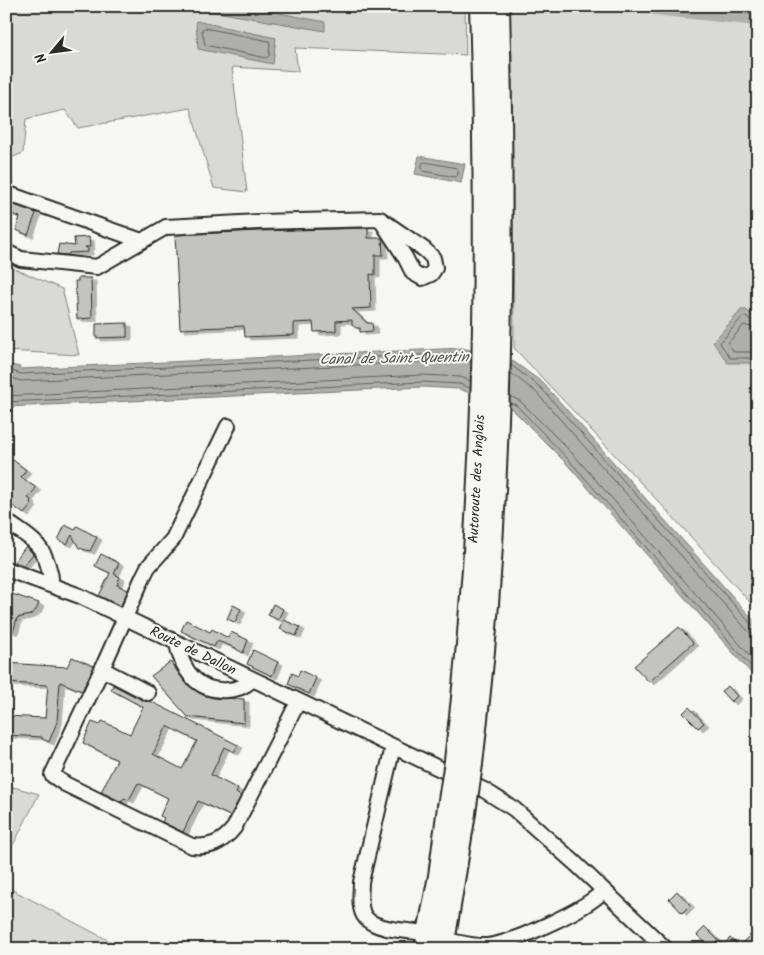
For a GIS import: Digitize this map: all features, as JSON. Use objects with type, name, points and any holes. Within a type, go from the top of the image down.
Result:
[{"type":"highway","name":"Autoroute des Anglais","points":[[435,943],[488,605],[488,437],[483,316],[480,6]]},
{"type":"highway","name":"Autoroute des Anglais","points":[[488,437],[501,309],[502,158],[499,6]]},
{"type":"street","points":[[6,193],[142,241]]},
{"type":"street","points":[[6,252],[21,259],[98,267],[166,227],[259,222],[380,219]]},
{"type":"street","points":[[228,426],[173,538],[148,567],[52,776],[192,846],[212,845],[220,842],[234,828],[298,702]]},
{"type":"street","points":[[6,521],[33,539],[42,549],[48,563],[52,580],[51,584]]},
{"type":"street","name":"Route de Dallon","points":[[6,569],[80,596],[484,790],[514,809],[576,864],[666,949]]},
{"type":"street","points":[[177,644],[187,671],[195,681],[208,688],[236,689],[252,680]]},
{"type":"street","points":[[102,669],[148,693]]},
{"type":"street","points":[[393,747],[362,882],[360,904],[364,917],[374,925],[435,943],[484,946],[500,944],[572,913],[585,906],[603,891]]},
{"type":"shaded area","points":[[6,6],[465,6],[466,55],[295,48],[298,71],[232,67],[247,192],[214,188],[190,108],[78,128],[65,110],[26,119],[23,153],[6,160]]},
{"type":"shaded area","points":[[509,6],[758,6],[758,611],[672,516],[514,348],[512,56]]},
{"type":"shaded area","points":[[6,265],[62,289],[79,355],[6,351]]},
{"type":"shaded area","points":[[6,785],[39,794],[6,859]]},
{"type":"shaded area","points":[[7,887],[125,949],[6,949]]},
{"type":"water","points":[[194,6],[244,6],[325,22],[325,31],[194,8]]},
{"type":"water","points":[[196,21],[276,38],[273,64],[198,49]]},
{"type":"water","points":[[419,156],[465,164],[461,183],[415,174]]},
{"type":"water","points":[[743,308],[758,319],[758,372],[749,363],[728,363],[713,342]]},
{"type":"water","name":"Canal de Saint-Quentin","points":[[462,348],[513,361],[543,383],[758,625],[758,681],[565,462],[512,409],[459,389],[422,387],[6,407],[8,405],[6,404],[6,364],[20,367],[19,369]]},
{"type":"building","points":[[6,202],[36,213],[28,235],[16,230],[20,217],[6,212]]},
{"type":"building","points":[[368,228],[368,238],[382,238],[383,255],[375,255],[375,275],[370,274],[371,308],[352,309],[367,323],[372,323],[373,331],[360,332],[360,328],[352,325],[352,320],[336,321],[336,331],[314,332],[313,322],[294,323],[294,335],[245,337],[244,326],[180,329],[175,235]]},
{"type":"building","points":[[89,237],[90,247],[85,247],[88,249],[88,252],[69,253],[68,255],[57,254],[59,244],[75,246],[74,238]]},
{"type":"building","points":[[78,278],[91,278],[92,318],[77,319],[75,281],[78,281]]},
{"type":"building","points":[[127,323],[127,337],[96,338],[96,324]]},
{"type":"building","points":[[13,460],[26,470],[21,477],[36,488],[28,498],[32,504],[24,514],[6,501],[6,474],[11,470],[7,466]]},
{"type":"building","points":[[65,525],[75,530],[77,526],[97,537],[90,551],[79,548],[72,535],[67,544],[58,540]]},
{"type":"building","points":[[26,546],[33,554],[24,565],[14,562]]},
{"type":"building","points":[[101,554],[119,563],[114,574],[120,577],[117,585],[128,590],[121,606],[99,596],[110,573],[95,566]]},
{"type":"building","points":[[6,592],[39,603],[36,610],[30,615],[17,618],[13,632],[6,629]]},
{"type":"building","points":[[273,604],[283,609],[278,620],[268,615]]},
{"type":"building","points":[[233,605],[241,609],[235,622],[227,619]]},
{"type":"building","points":[[186,620],[210,632],[212,629],[228,638],[231,632],[248,640],[243,653],[236,648],[217,641],[214,647],[181,631]]},
{"type":"building","points":[[284,620],[300,627],[296,636],[280,629]]},
{"type":"building","points":[[679,627],[693,643],[649,682],[634,666]]},
{"type":"building","points":[[253,650],[278,662],[272,676],[247,664]]},
{"type":"building","points":[[72,657],[94,666],[82,691],[60,682],[57,722],[49,742],[42,739],[42,737],[6,735],[6,716],[45,718],[48,685],[6,683],[6,663],[67,667]]},
{"type":"building","points":[[170,662],[187,684],[203,695],[216,698],[244,699],[244,723],[188,717],[151,676]]},
{"type":"building","points":[[300,670],[316,678],[309,694],[288,684],[292,673],[298,676]]},
{"type":"building","points":[[113,685],[144,701],[150,701],[238,745],[234,752],[224,747],[211,775],[238,789],[236,793],[241,796],[230,816],[198,801],[183,832],[162,822],[164,818],[160,816],[168,798],[138,783],[129,800],[124,798],[122,802],[101,792],[117,760],[83,743],[92,722],[100,725],[102,721],[130,734],[143,707],[111,690]],"holes":[[[167,726],[197,741],[182,769],[153,754]]]},
{"type":"building","points":[[728,686],[737,696],[731,702],[721,691]]},
{"type":"building","points":[[689,707],[704,723],[698,728],[683,713]]},
{"type":"building","points":[[677,891],[690,905],[682,913],[669,899]]},
{"type":"building","points":[[705,927],[723,945],[730,938],[739,946],[750,935],[758,942],[758,949],[712,949],[697,935]]},
{"type":"waterway","points":[[655,6],[758,17]]}]
